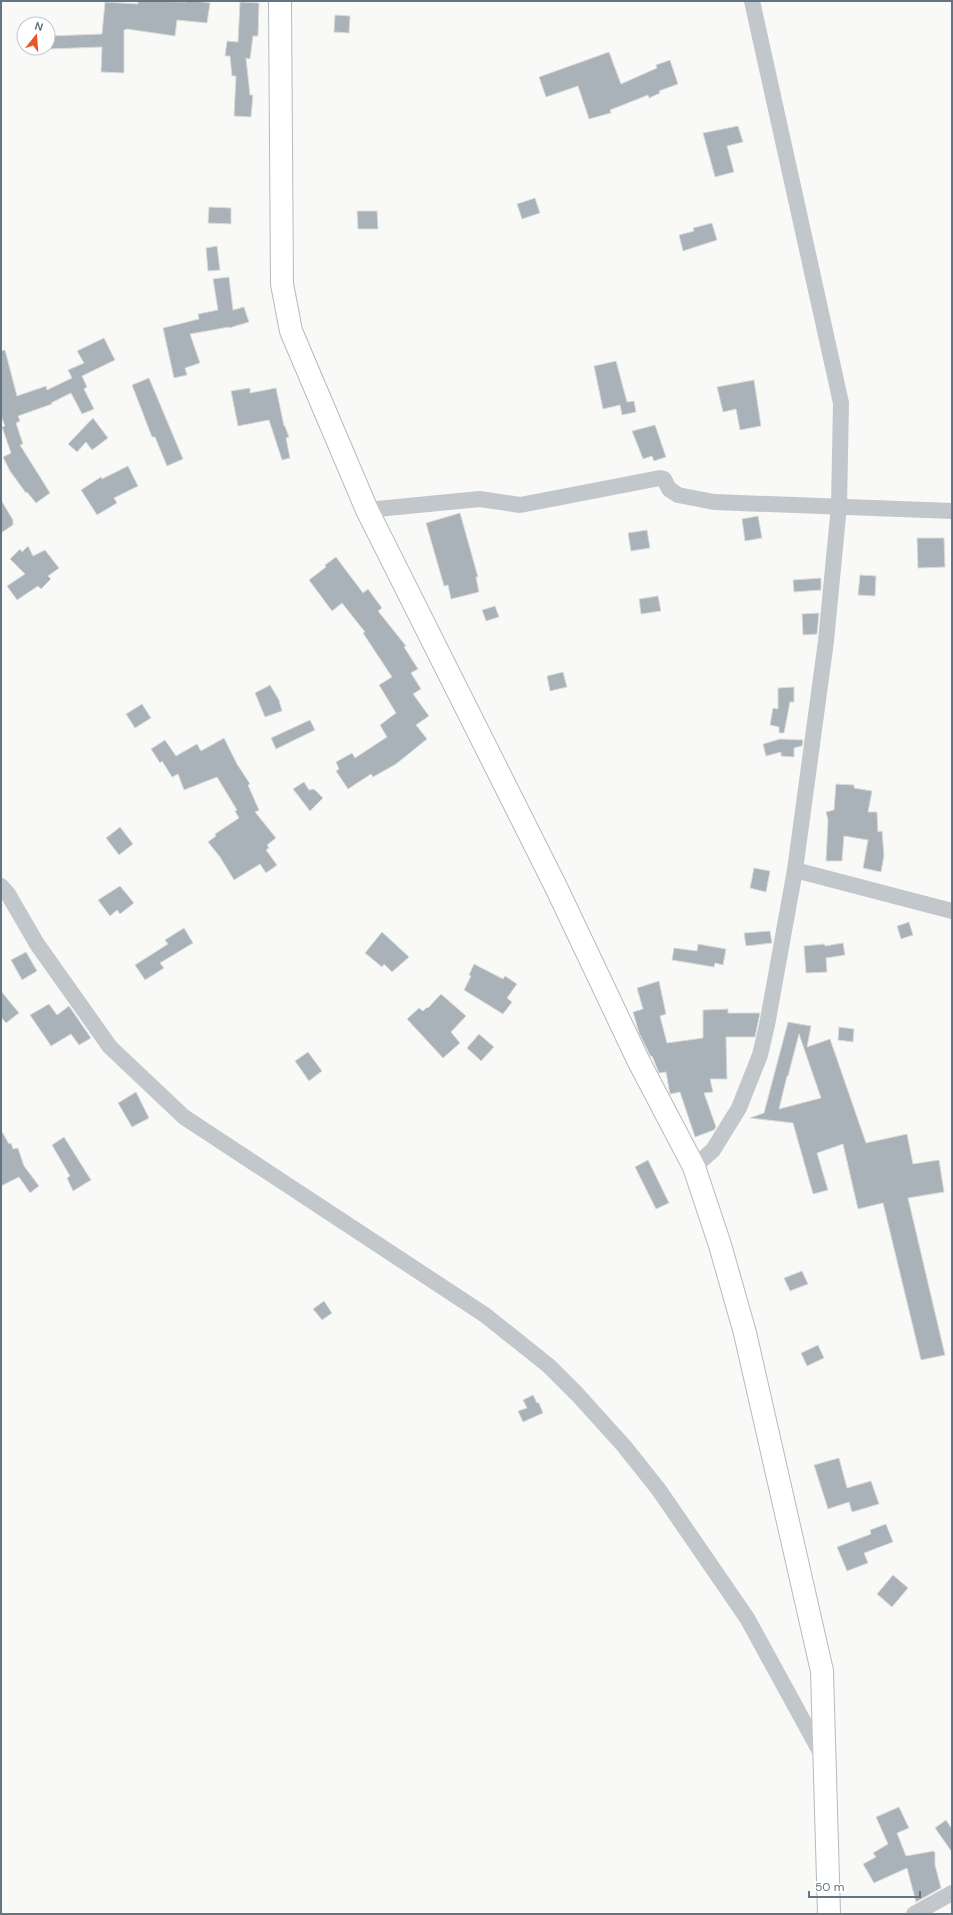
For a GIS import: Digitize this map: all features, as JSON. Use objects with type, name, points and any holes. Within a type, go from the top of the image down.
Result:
[{"type":"main road","points":[[280,1],[282,284],[291,331],[367,510],[552,880],[639,1062],[694,1167],[720,1245],[745,1333],[820,1663],[823,1686],[829,1914]]},
{"type":"street","points":[[694,1167],[713,1150],[739,1108],[760,1055],[773,999],[783,930],[795,870],[826,641],[839,506],[841,403],[752,1]]},
{"type":"street","points":[[367,510],[480,499],[520,505],[660,478],[664,479],[669,489],[678,495],[714,502],[952,511]]},
{"type":"street","points":[[795,870],[952,911]]},
{"type":"street","points":[[1,886],[8,894],[37,944],[110,1046],[184,1117],[485,1315],[549,1366],[577,1394],[624,1446],[659,1490],[736,1602],[750,1624],[825,1761]]},
{"type":"street","points":[[914,1914],[952,1893]]},
{"type":"building","points":[[138,1],[196,1],[210,3],[207,23],[177,20],[175,36],[127,29],[124,30],[124,73],[101,72],[102,47],[56,49],[56,36],[102,34],[105,2],[138,4]]},
{"type":"building","points":[[240,2],[259,3],[258,36],[253,36],[250,59],[246,58],[250,95],[253,95],[251,117],[234,116],[236,76],[232,76],[230,56],[225,56],[227,41],[238,42]]},
{"type":"building","points":[[335,15],[350,16],[349,33],[334,32]]},
{"type":"building","points":[[609,52],[621,84],[657,68],[656,65],[670,60],[678,84],[659,91],[660,93],[649,98],[648,95],[610,110],[611,113],[589,119],[578,86],[546,97],[539,77]]},
{"type":"building","points":[[738,126],[743,142],[727,146],[734,172],[715,177],[703,133]]},
{"type":"building","points":[[535,198],[540,213],[522,219],[517,204]]},
{"type":"building","points":[[209,207],[231,208],[231,224],[208,223]]},
{"type":"building","points":[[357,211],[377,211],[378,229],[358,229]]},
{"type":"building","points":[[712,223],[717,240],[683,251],[679,235],[694,231],[693,228]]},
{"type":"building","points":[[217,246],[220,270],[208,271],[206,248]]},
{"type":"building","points":[[229,277],[233,310],[244,307],[249,322],[229,328],[190,334],[200,363],[185,368],[187,375],[174,378],[163,328],[199,319],[198,314],[218,310],[213,279]]},
{"type":"building","points":[[104,338],[115,360],[82,376],[87,387],[84,389],[94,409],[82,414],[71,393],[51,403],[52,404],[18,416],[20,421],[16,423],[23,444],[20,445],[50,493],[36,503],[27,492],[26,493],[10,471],[3,457],[11,453],[2,427],[5,426],[1,416],[1,351],[5,350],[17,396],[46,386],[47,390],[72,378],[68,370],[84,363],[77,351]]},
{"type":"building","points":[[616,361],[627,402],[634,401],[636,412],[622,415],[620,405],[603,409],[594,366]]},
{"type":"building","points":[[149,378],[183,459],[167,466],[155,437],[152,437],[132,385]]},
{"type":"building","points":[[754,380],[761,426],[740,430],[736,409],[723,412],[717,387]]},
{"type":"building","points":[[250,388],[250,393],[276,388],[284,426],[289,437],[286,438],[290,458],[282,460],[269,420],[238,426],[231,391]]},
{"type":"building","points":[[93,418],[108,438],[92,450],[86,442],[77,452],[68,444]]},
{"type":"building","points":[[655,425],[666,457],[654,461],[652,456],[643,459],[632,431]]},
{"type":"building","points":[[128,466],[138,486],[114,498],[117,503],[97,515],[81,490],[101,477],[102,479]]},
{"type":"building","points":[[1,500],[13,520],[13,525],[1,533]]},
{"type":"building","points":[[460,513],[478,577],[476,577],[479,592],[451,599],[448,585],[444,586],[426,523]]},
{"type":"building","points":[[758,516],[762,538],[745,541],[742,519]]},
{"type":"building","points":[[647,530],[650,548],[631,551],[628,533]]},
{"type":"building","points":[[917,538],[944,538],[945,567],[918,568]]},
{"type":"building","points":[[28,546],[33,556],[45,550],[59,568],[48,576],[51,579],[41,589],[38,586],[17,600],[7,586],[25,574],[10,559],[20,549],[22,552]]},
{"type":"building","points":[[336,557],[363,593],[368,589],[382,608],[378,611],[406,646],[404,647],[418,669],[411,673],[421,689],[413,694],[429,716],[416,725],[427,739],[396,764],[373,777],[371,774],[348,789],[336,771],[339,769],[336,762],[352,753],[355,758],[387,737],[380,725],[396,713],[379,685],[392,677],[363,633],[365,632],[342,603],[332,611],[309,580]]},
{"type":"building","points":[[860,575],[876,576],[875,596],[858,595]]},
{"type":"building","points":[[821,578],[821,590],[794,592],[793,580]]},
{"type":"building","points":[[658,596],[661,611],[641,614],[639,599]]},
{"type":"building","points":[[495,606],[499,617],[486,621],[482,610]]},
{"type":"building","points":[[819,613],[817,634],[803,635],[802,614]]},
{"type":"building","points":[[563,672],[567,687],[550,691],[547,676]]},
{"type":"building","points":[[270,685],[279,700],[282,711],[265,717],[255,693]]},
{"type":"building","points":[[794,687],[794,702],[790,702],[784,733],[779,733],[779,727],[770,725],[773,708],[778,709],[778,688]]},
{"type":"building","points":[[142,704],[151,718],[135,728],[126,714]]},
{"type":"building","points":[[310,720],[315,730],[276,749],[271,738]]},
{"type":"building","points":[[224,738],[237,764],[250,784],[248,785],[259,810],[255,812],[276,838],[267,845],[269,848],[266,850],[277,865],[266,873],[260,864],[234,880],[220,857],[208,842],[216,836],[215,834],[239,818],[235,811],[237,810],[217,777],[184,790],[178,774],[172,777],[162,761],[160,763],[151,749],[165,740],[176,756],[197,744],[201,751]]},
{"type":"building","points":[[780,739],[803,740],[802,746],[794,748],[794,757],[781,756],[781,752],[766,756],[763,744]]},
{"type":"building","points":[[304,782],[309,790],[314,789],[323,798],[310,811],[293,789]]},
{"type":"building","points":[[836,784],[854,785],[854,788],[872,791],[868,812],[877,812],[878,832],[882,831],[884,856],[881,872],[863,868],[868,840],[844,836],[842,861],[826,861],[828,820],[826,812],[834,810]]},
{"type":"building","points":[[120,827],[133,844],[119,855],[106,838]]},
{"type":"building","points":[[754,868],[770,871],[766,892],[750,888]]},
{"type":"building","points":[[120,886],[134,903],[120,914],[117,910],[110,916],[98,900]]},
{"type":"building","points":[[909,922],[913,935],[901,939],[897,926]]},
{"type":"building","points":[[184,928],[193,943],[160,963],[164,968],[145,980],[135,965],[168,944],[165,940]]},
{"type":"building","points":[[770,931],[772,943],[746,946],[744,933]]},
{"type":"building","points":[[382,932],[409,957],[392,972],[384,964],[382,967],[365,953]]},
{"type":"building","points":[[843,943],[845,955],[826,958],[827,972],[806,973],[804,946],[824,944],[825,946]]},
{"type":"building","points":[[698,944],[726,949],[723,965],[715,963],[714,967],[672,960],[674,948],[697,951]]},
{"type":"building","points":[[26,952],[37,971],[22,980],[11,960]]},
{"type":"building","points":[[474,964],[503,979],[505,976],[517,984],[507,998],[512,1002],[503,1014],[464,990],[471,976],[469,975]]},
{"type":"building","points":[[659,981],[666,1014],[660,1016],[667,1043],[703,1038],[703,1010],[728,1009],[728,1013],[760,1013],[755,1037],[726,1037],[727,1079],[710,1079],[713,1092],[704,1093],[716,1127],[714,1130],[695,1137],[680,1092],[670,1094],[666,1072],[659,1073],[652,1056],[651,1057],[639,1033],[633,1012],[643,1009],[637,988]]},
{"type":"building","points":[[1,991],[19,1013],[6,1023],[1,1017]]},
{"type":"building","points":[[441,994],[466,1016],[451,1032],[460,1043],[443,1058],[407,1019],[419,1008],[423,1011],[427,1007],[428,1008]]},
{"type":"building","points":[[49,1004],[57,1015],[69,1006],[91,1038],[79,1045],[71,1034],[51,1046],[30,1015]]},
{"type":"building","points":[[788,1022],[811,1026],[807,1047],[830,1039],[866,1143],[907,1134],[913,1164],[939,1160],[944,1192],[908,1198],[945,1355],[921,1360],[883,1203],[858,1209],[843,1144],[817,1153],[828,1190],[813,1194],[793,1123],[750,1118],[764,1113]],"holes":[[[799,1034],[821,1098],[779,1109]]]},
{"type":"building","points":[[839,1027],[854,1029],[853,1042],[838,1040]]},
{"type":"building","points":[[479,1034],[494,1047],[481,1061],[467,1048]]},
{"type":"building","points":[[308,1052],[322,1071],[309,1081],[295,1061]]},
{"type":"building","points":[[136,1092],[149,1118],[132,1127],[118,1103]]},
{"type":"building","points":[[1,1130],[9,1144],[11,1143],[13,1149],[18,1148],[24,1166],[39,1186],[30,1193],[19,1177],[1,1186]]},
{"type":"building","points":[[64,1137],[91,1180],[73,1191],[67,1178],[70,1176],[52,1145]]},
{"type":"building","points":[[648,1160],[669,1203],[656,1209],[635,1167]]},
{"type":"building","points":[[802,1271],[808,1284],[790,1291],[784,1278]]},
{"type":"building","points":[[324,1301],[332,1313],[322,1320],[313,1309]]},
{"type":"building","points":[[818,1345],[824,1358],[807,1366],[801,1353]]},
{"type":"building","points":[[533,1395],[537,1403],[539,1403],[543,1413],[523,1422],[518,1411],[527,1408],[523,1400]]},
{"type":"building","points":[[839,1458],[847,1488],[871,1481],[879,1504],[852,1512],[849,1502],[828,1509],[814,1465]]},
{"type":"building","points":[[886,1524],[893,1542],[864,1553],[868,1563],[847,1571],[837,1547],[871,1534],[870,1530]]},
{"type":"building","points":[[893,1575],[908,1588],[892,1607],[877,1594]]},
{"type":"building","points":[[899,1807],[909,1828],[897,1833],[906,1856],[934,1851],[935,1853],[935,1865],[941,1888],[916,1902],[907,1868],[874,1883],[863,1864],[876,1857],[873,1853],[888,1844],[876,1817]]},
{"type":"building","points":[[946,1820],[952,1829],[952,1852],[935,1828]]}]
